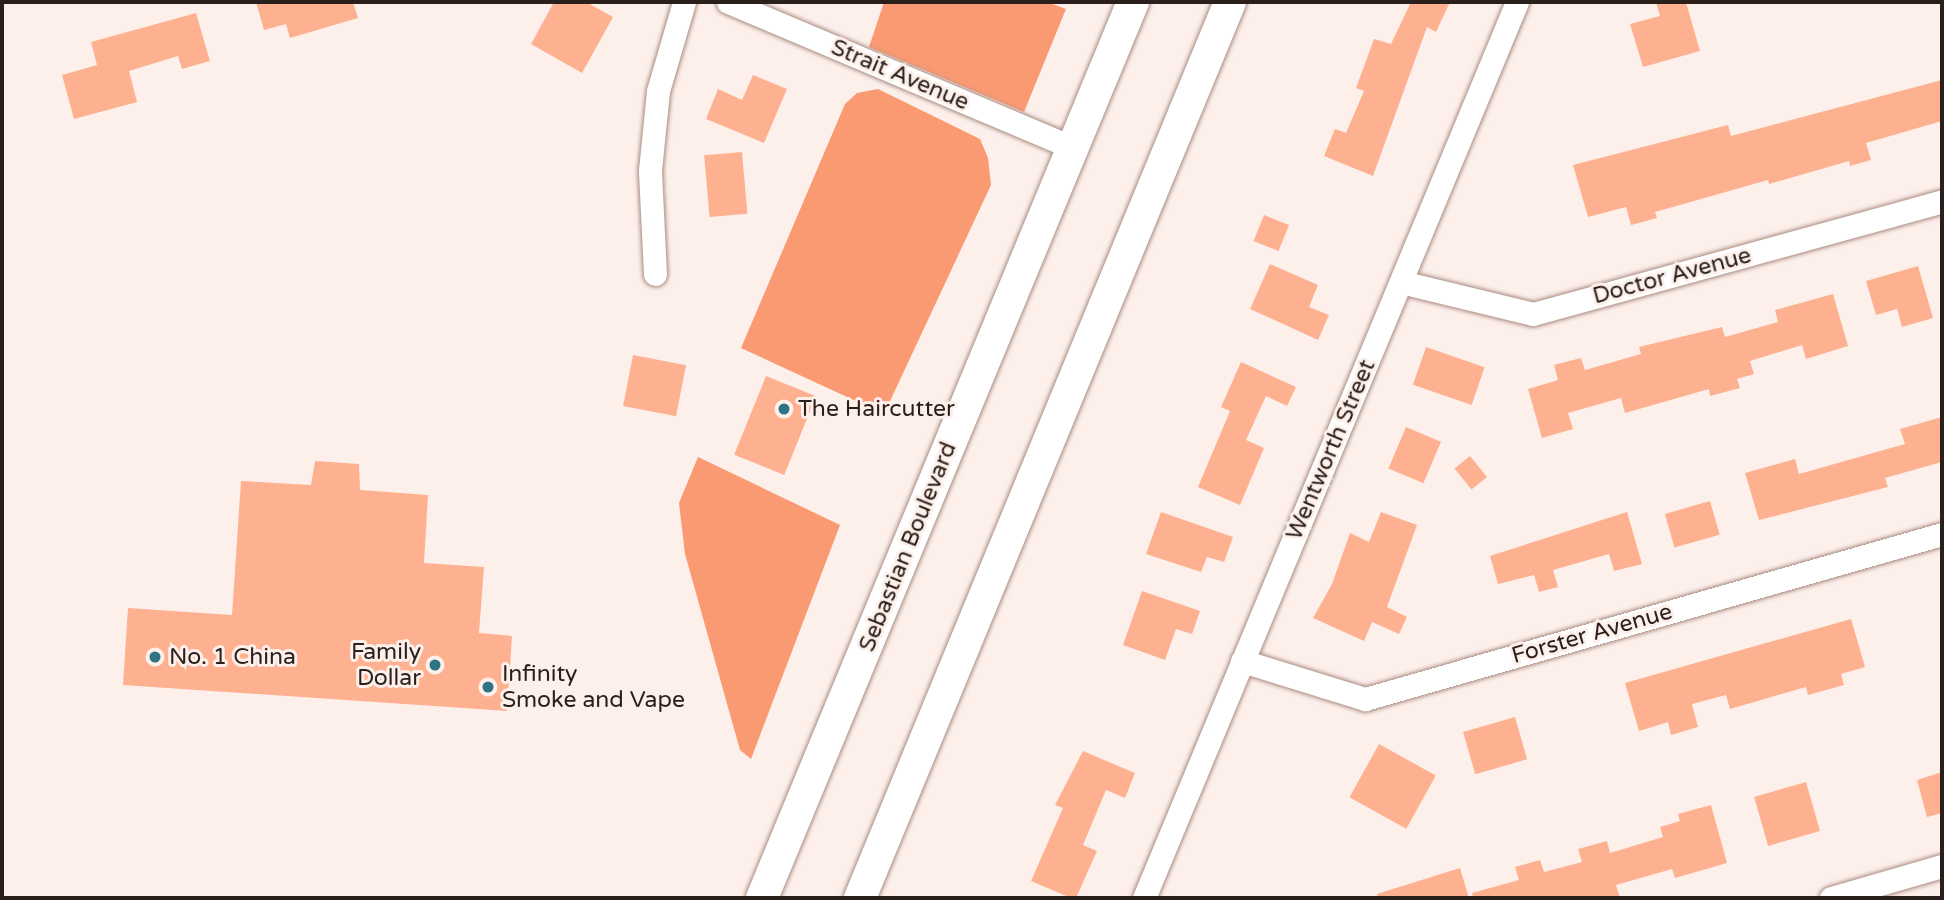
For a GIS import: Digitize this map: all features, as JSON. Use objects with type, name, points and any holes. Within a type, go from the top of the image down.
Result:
[{"type":"main road","name":"Sebastian Boulevard","points":[[762,898],[1133,2]]},
{"type":"main road","points":[[860,898],[1230,2]]},
{"type":"street","points":[[655,274],[650,170],[658,91],[684,2]]},
{"type":"street","name":"Strait Avenue","points":[[728,2],[1072,147]]},
{"type":"street","name":"Wentworth Street","points":[[1144,898],[1517,2]]},
{"type":"street","name":"Doctor Avenue","points":[[1401,282],[1533,314],[1942,201]]},
{"type":"street","name":"Forster Avenue","points":[[1242,661],[1365,699],[1942,534]]},
{"type":"street","points":[[1831,898],[1942,866]]},
{"type":"shaded area","points":[[884,2],[1047,2],[1066,9],[1024,112],[869,47]]},
{"type":"shaded area","points":[[878,89],[980,139],[988,158],[991,185],[884,414],[741,348],[845,104],[857,93]]},
{"type":"shaded area","points":[[698,457],[840,525],[751,759],[740,750],[685,554],[679,503]]},
{"type":"building","points":[[256,2],[353,2],[358,18],[290,38],[286,24],[264,30]]},
{"type":"building","points":[[554,2],[586,2],[613,17],[582,73],[531,44]]},
{"type":"building","points":[[1411,2],[1450,2],[1436,32],[1427,27],[1373,176],[1324,156],[1335,129],[1346,133],[1364,91],[1356,88],[1374,39],[1391,44]]},
{"type":"building","points":[[1656,2],[1686,2],[1700,51],[1643,67],[1630,24],[1660,16]]},
{"type":"building","points":[[196,13],[210,61],[182,69],[178,56],[129,71],[137,102],[74,119],[62,75],[97,65],[91,42]]},
{"type":"building","points":[[753,75],[787,89],[764,143],[706,119],[718,89],[742,100]]},
{"type":"building","points":[[1942,80],[1942,121],[1866,143],[1871,160],[1850,166],[1849,161],[1769,184],[1768,180],[1655,212],[1657,218],[1631,225],[1626,207],[1588,217],[1573,165],[1728,125],[1731,136]]},
{"type":"building","points":[[742,152],[747,214],[710,217],[704,155]]},
{"type":"building","points":[[1264,215],[1289,225],[1279,251],[1254,241]]},
{"type":"building","points":[[1270,264],[1318,285],[1309,307],[1329,315],[1318,340],[1250,309]]},
{"type":"building","points":[[1918,266],[1933,318],[1902,327],[1897,309],[1876,315],[1866,281]]},
{"type":"building","points":[[1833,294],[1848,346],[1806,359],[1802,345],[1750,361],[1754,374],[1737,379],[1740,388],[1710,396],[1709,389],[1625,413],[1621,398],[1568,413],[1573,429],[1542,438],[1528,389],[1558,380],[1554,365],[1581,358],[1585,370],[1641,354],[1639,347],[1722,327],[1725,337],[1778,322],[1775,310]]},
{"type":"building","points":[[1426,347],[1485,367],[1472,405],[1413,385]]},
{"type":"building","points":[[633,355],[686,365],[676,416],[623,406]]},
{"type":"building","points":[[1241,362],[1296,387],[1287,406],[1266,396],[1246,440],[1264,448],[1240,505],[1198,487],[1230,411],[1221,407]]},
{"type":"building","points":[[766,376],[816,396],[784,475],[734,455]]},
{"type":"building","points":[[1942,417],[1942,462],[1885,478],[1888,487],[1759,520],[1745,473],[1795,459],[1799,474],[1905,444],[1900,429]]},
{"type":"building","points":[[1406,427],[1441,442],[1423,483],[1388,468]]},
{"type":"building","points":[[1470,456],[1487,477],[1471,490],[1454,469]]},
{"type":"building","points":[[315,461],[359,464],[360,490],[428,495],[424,563],[484,567],[479,633],[512,636],[507,711],[123,685],[128,608],[232,615],[241,481],[311,485]]},
{"type":"building","points":[[1710,501],[1720,535],[1674,548],[1665,514]]},
{"type":"building","points":[[1161,512],[1233,537],[1224,562],[1207,557],[1201,572],[1146,554]]},
{"type":"building","points":[[1381,512],[1417,525],[1387,607],[1407,617],[1399,634],[1372,622],[1364,641],[1313,618],[1332,584],[1350,533],[1369,542]]},
{"type":"building","points":[[1627,512],[1642,564],[1614,571],[1609,554],[1553,570],[1558,587],[1539,592],[1534,575],[1498,584],[1490,556]]},
{"type":"building","points":[[1142,591],[1200,611],[1192,634],[1176,629],[1165,660],[1123,645]]},
{"type":"building","points":[[1851,619],[1865,667],[1841,674],[1844,685],[1808,695],[1806,687],[1730,709],[1726,695],[1692,704],[1698,727],[1671,735],[1668,722],[1639,731],[1625,683]]},
{"type":"building","points":[[1515,717],[1527,759],[1475,774],[1463,732]]},
{"type":"building","points":[[1379,744],[1436,776],[1406,829],[1349,797]]},
{"type":"building","points":[[1083,751],[1135,773],[1125,798],[1106,790],[1083,845],[1097,851],[1076,898],[1071,898],[1031,881],[1063,808],[1055,805]]},
{"type":"building","points":[[1942,772],[1942,813],[1927,817],[1917,780]]},
{"type":"building","points":[[1806,782],[1820,831],[1768,846],[1754,797]]},
{"type":"building","points":[[1711,805],[1727,863],[1675,878],[1672,869],[1616,885],[1620,898],[1473,898],[1472,893],[1519,880],[1515,867],[1540,860],[1544,872],[1582,862],[1578,849],[1607,841],[1610,853],[1663,837],[1660,827],[1680,821],[1678,814]]},
{"type":"building","points":[[1460,868],[1469,898],[1378,898],[1377,894]]},
{"type":"place","name":"The Haircutter","points":[[784,409]]},
{"type":"place","name":"No. 1 China","points":[[155,657]]},
{"type":"place","name":"Family Dollar","points":[[435,665]]},
{"type":"place","name":"Infinity Smoke and Vape","points":[[488,687]]}]
